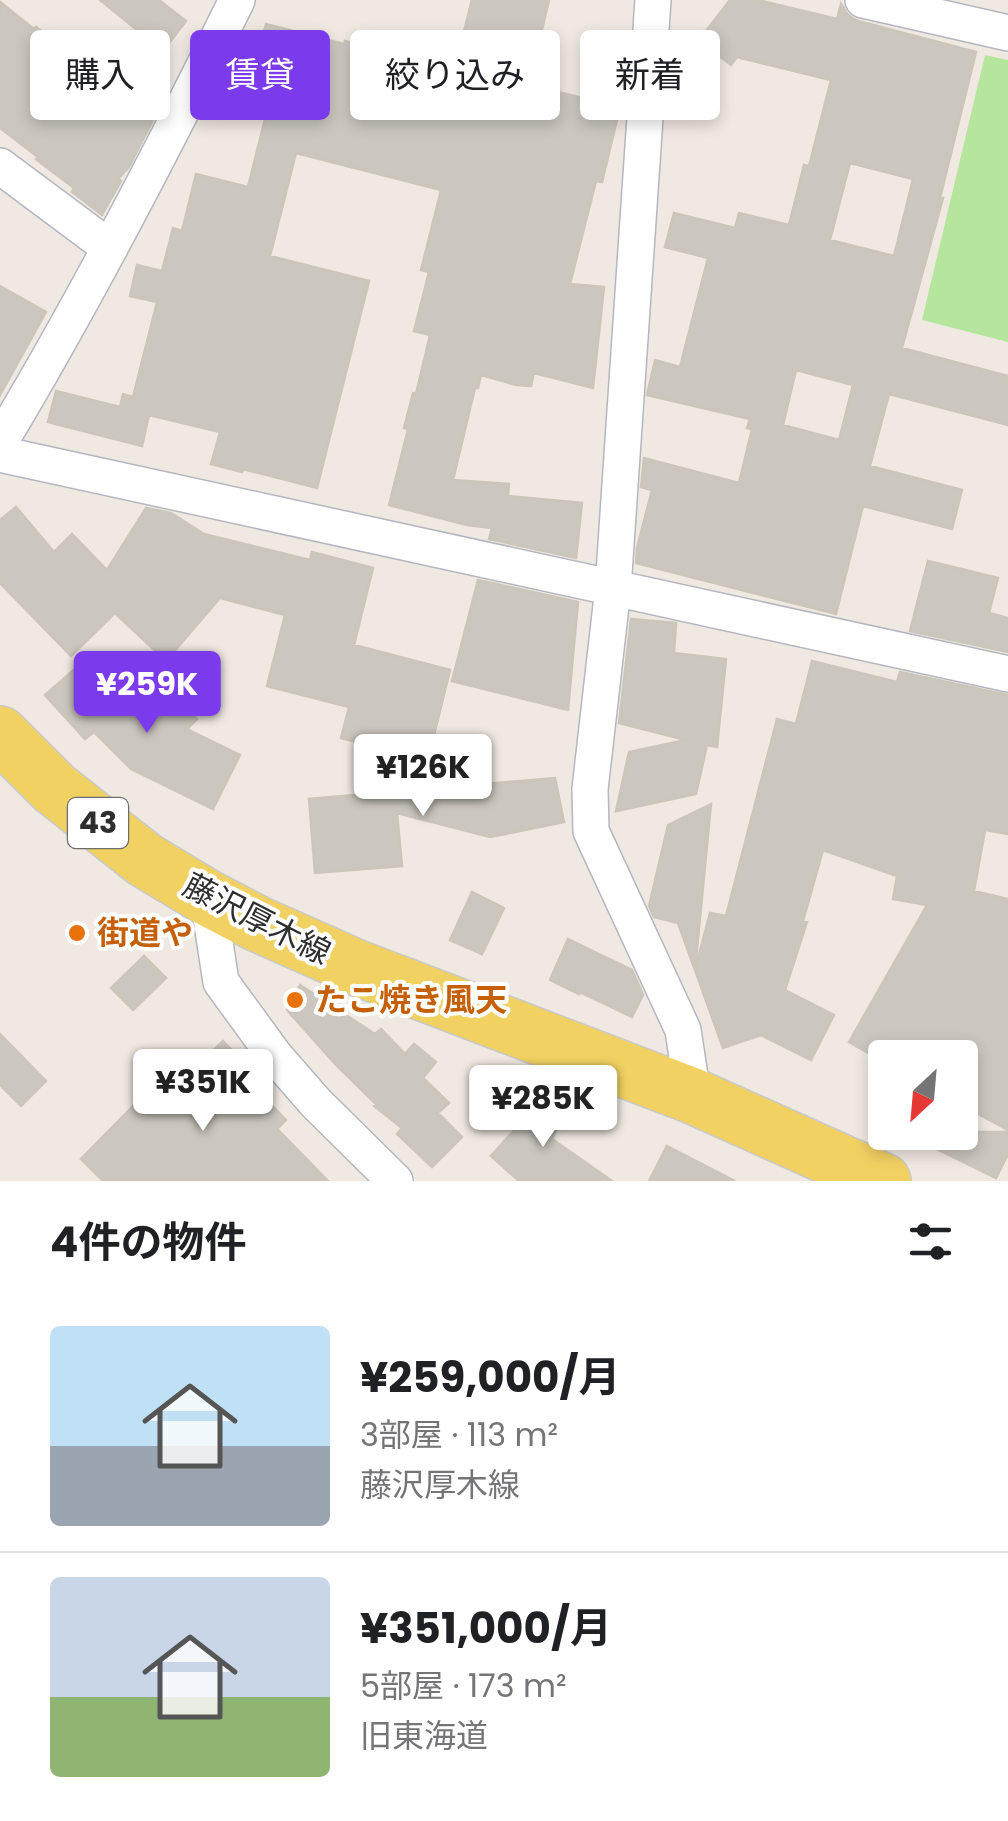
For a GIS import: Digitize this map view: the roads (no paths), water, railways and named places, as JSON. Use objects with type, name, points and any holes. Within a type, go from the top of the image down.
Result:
[{"type":"main road","name":"藤沢厚木線","points":[[0,734],[54,788],[146,860],[258,924],[342,962],[692,1096],[883,1181]]},
{"type":"street","points":[[0,442],[110,248],[237,0]]},
{"type":"street","points":[[653,0],[613,588],[590,789],[591,831],[683,1030],[692,1096]]},
{"type":"street","points":[[863,0],[1008,33]]},
{"type":"street","points":[[0,166],[110,248]]},
{"type":"street","points":[[0,454],[1008,674]]},
{"type":"street","points":[[208,898],[222,982],[275,1056],[316,1104],[396,1181]]},
{"type":"place","name":"街道や","points":[[77,933]]},
{"type":"place","name":"たこ焼き風天","points":[[295,1000]]}]
